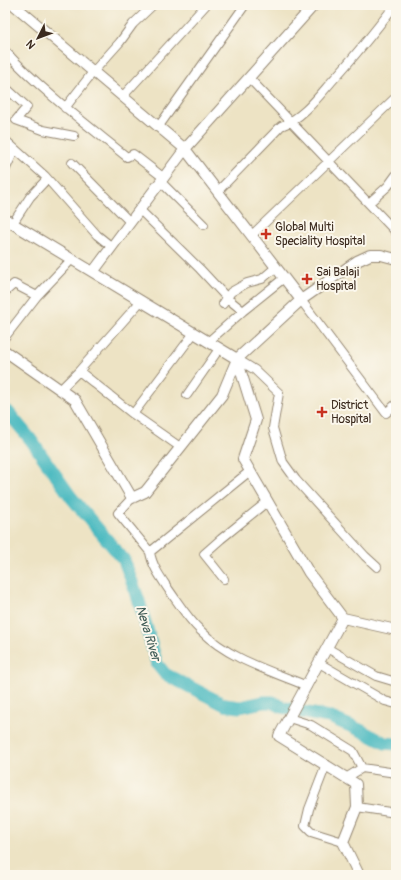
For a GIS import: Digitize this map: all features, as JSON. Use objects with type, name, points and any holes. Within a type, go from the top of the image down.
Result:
[{"type":"street","points":[[14,5],[124,96],[185,149],[218,190],[386,413],[396,404]]},
{"type":"street","points":[[65,108],[120,42],[133,24],[153,5]]},
{"type":"street","points":[[124,96],[206,5]]},
{"type":"street","points":[[158,126],[245,5]]},
{"type":"street","points":[[93,272],[185,149],[314,5]]},
{"type":"street","points":[[218,190],[281,126],[292,122],[312,104],[363,46],[395,5]]},
{"type":"street","points":[[5,51],[19,66],[65,108],[127,157],[133,154],[162,180],[204,225]]},
{"type":"street","points":[[249,78],[396,232]]},
{"type":"street","points":[[5,87],[27,107],[16,120],[43,130],[74,136]]},
{"type":"street","points":[[252,235],[396,97]]},
{"type":"street","points":[[5,140],[47,179],[97,235],[112,247]]},
{"type":"street","points":[[5,170],[16,149]]},
{"type":"street","points":[[72,163],[130,222]]},
{"type":"street","points":[[369,203],[388,186],[396,176]]},
{"type":"street","points":[[47,179],[9,221],[255,370],[279,393],[273,428],[282,462],[296,480],[365,556],[377,567]]},
{"type":"street","points":[[140,210],[200,269],[225,301],[243,311]]},
{"type":"street","points":[[307,686],[244,659],[223,648],[201,632],[183,611],[166,585],[152,562],[150,552],[118,513],[132,498],[145,492],[222,395],[237,360],[301,300],[357,261],[370,255],[381,255],[396,259]]},
{"type":"street","points":[[5,337],[37,296],[72,259]]},
{"type":"street","points":[[225,301],[231,292],[262,279],[276,267]]},
{"type":"street","points":[[208,342],[284,278]]},
{"type":"street","points":[[5,292],[14,284],[37,296]]},
{"type":"street","points":[[60,390],[79,371],[141,301]]},
{"type":"street","points":[[133,414],[194,333]]},
{"type":"street","points":[[187,395],[219,348]]},
{"type":"street","points":[[5,350],[75,400],[132,498]]},
{"type":"street","points":[[237,360],[256,420],[243,459],[309,573],[343,618],[396,630]]},
{"type":"street","points":[[79,371],[133,414],[180,447]]},
{"type":"street","points":[[150,552],[250,471]]},
{"type":"street","points":[[224,579],[204,554],[268,501]]},
{"type":"street","points":[[343,618],[279,736],[356,784],[357,808],[343,842],[358,875]]},
{"type":"street","points":[[327,648],[376,676],[396,682]]},
{"type":"street","points":[[319,663],[385,701],[396,704]]},
{"type":"street","points":[[289,718],[310,725],[352,751],[362,768]]},
{"type":"street","points":[[326,765],[309,810],[305,826],[310,832],[343,842]]},
{"type":"street","points":[[346,778],[362,768],[396,773]]},
{"type":"street","points":[[357,808],[396,813]]},
{"type":"waterway","name":"Neva River","points":[[5,410],[31,440],[71,497],[124,560],[139,601],[157,664],[165,674],[225,705],[240,707],[263,702],[273,702],[282,707],[329,717],[360,730],[385,743],[396,744]]},
{"type":"place","name":"Global Multi Speciality Hospital","points":[[266,234]]},
{"type":"place","name":"Sai Balaji Hospital","points":[[307,279]]},
{"type":"place","name":"District Hospital","points":[[322,412]]}]
